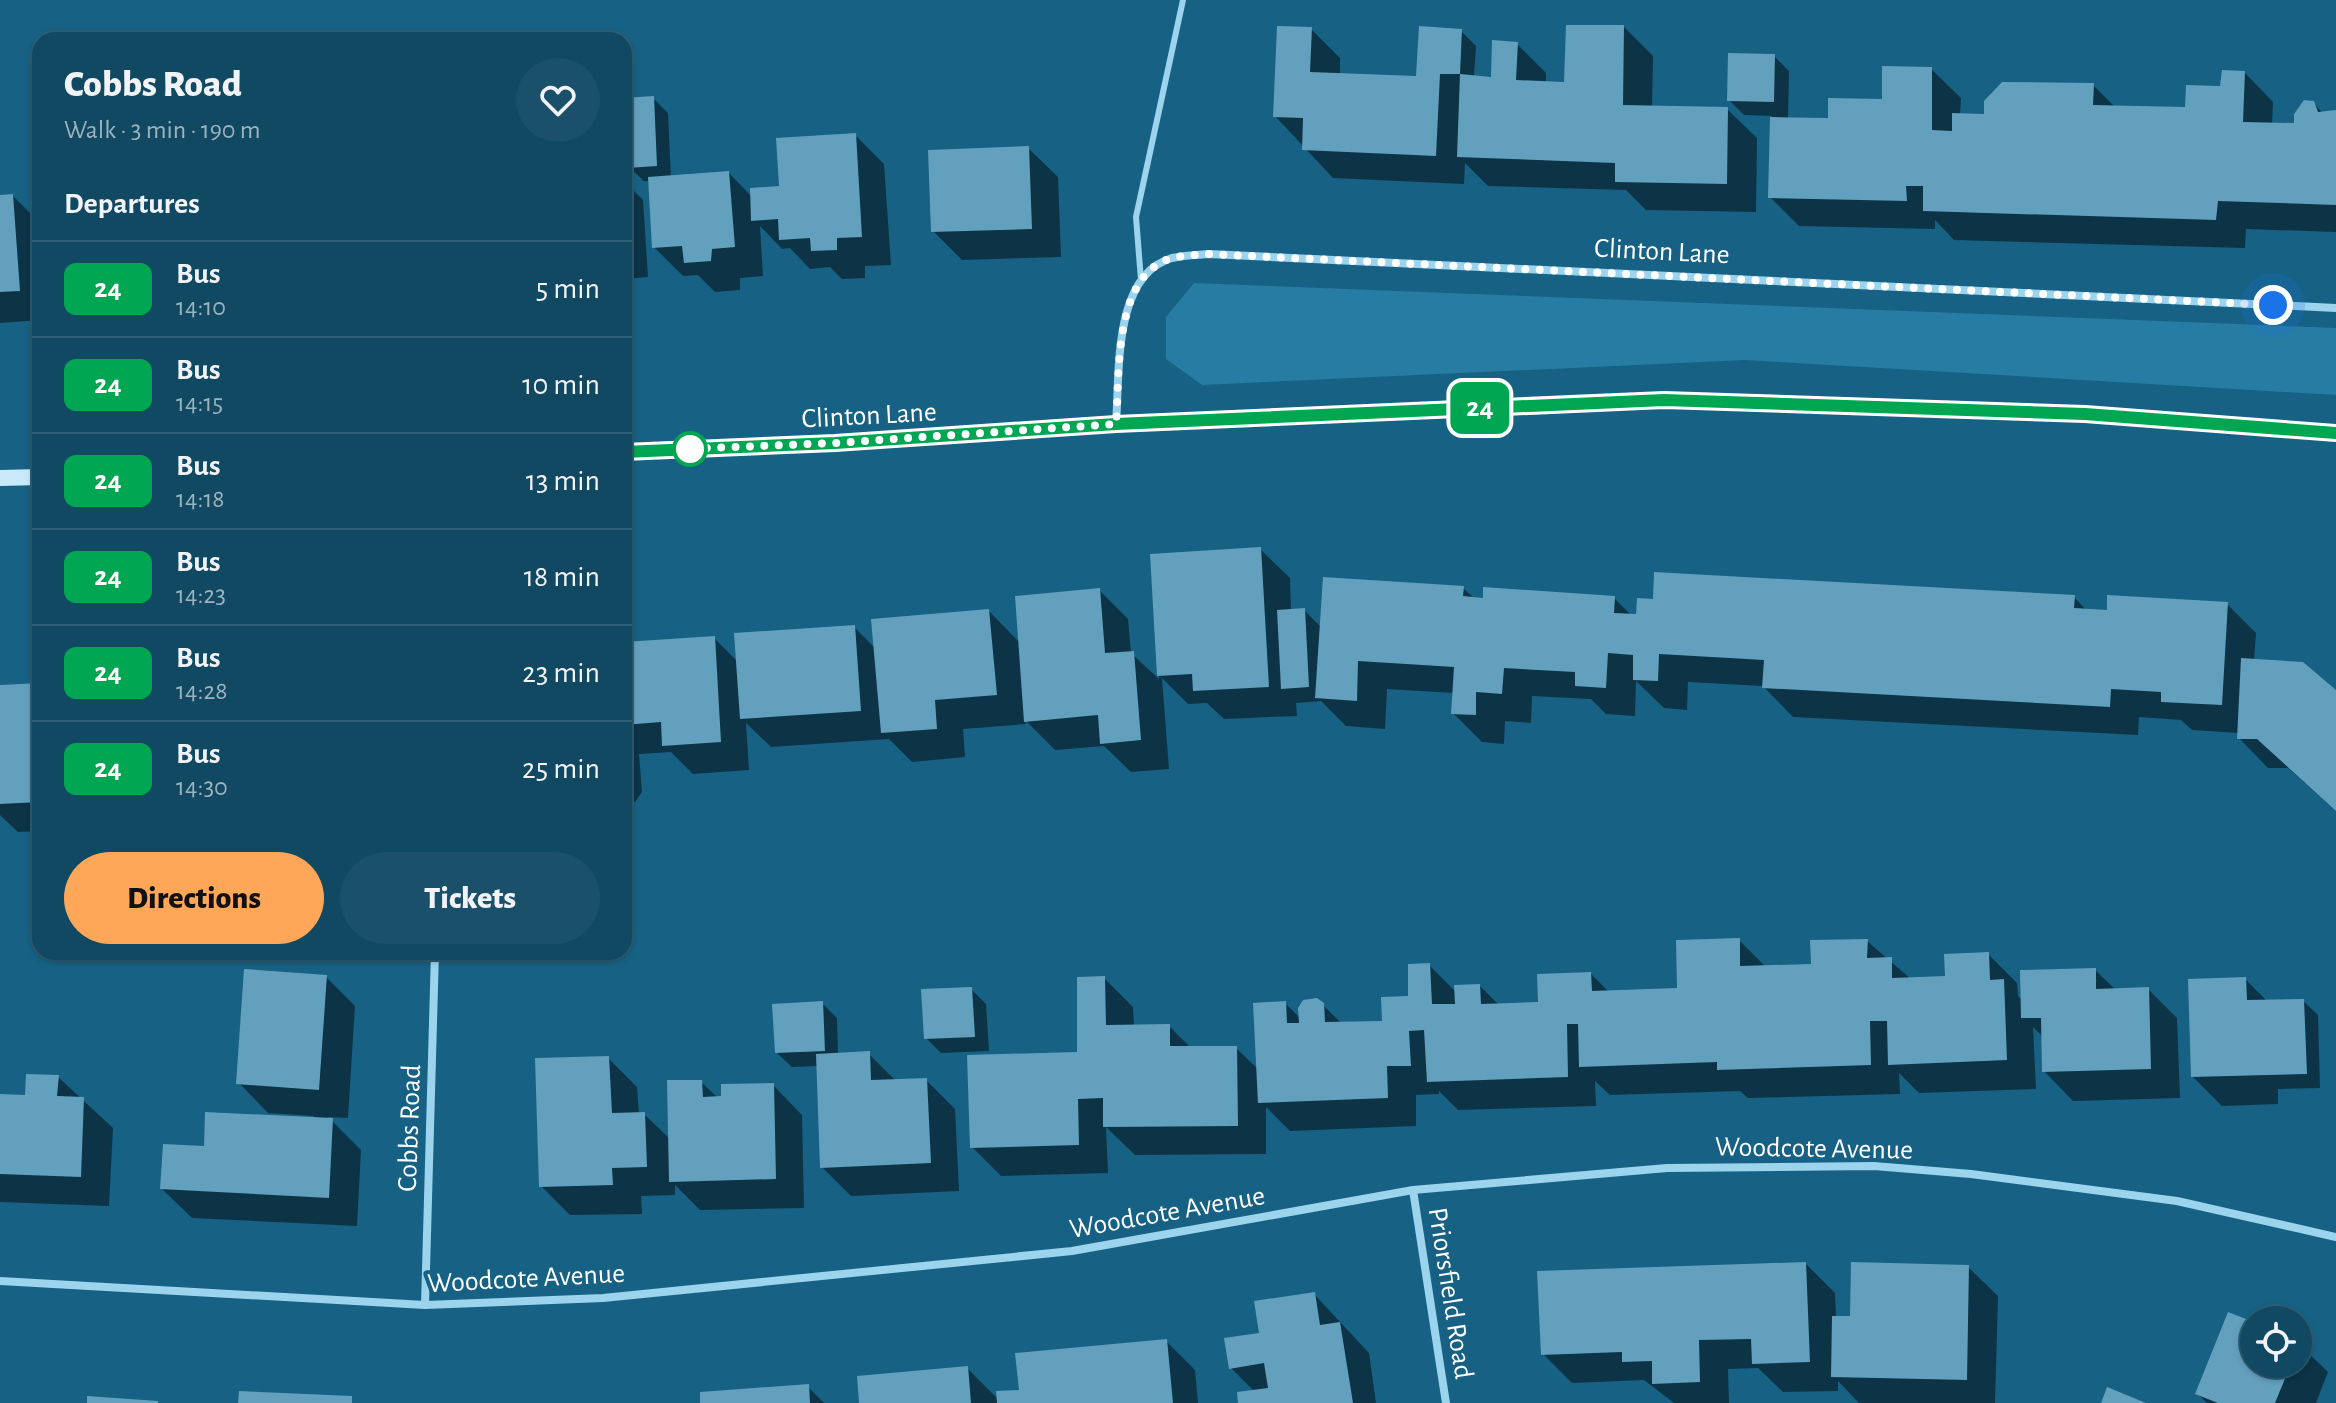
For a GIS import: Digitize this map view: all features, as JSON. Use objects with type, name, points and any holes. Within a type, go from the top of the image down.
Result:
[{"type":"main road","name":"Clinton Lane","points":[[632,452],[835,443],[1116,424],[1664,400],[2085,414],[2336,433]]},
{"type":"main road","points":[[0,478],[32,477]]},
{"type":"street","name":"Clinton Lane","points":[[1141,280],[1170,259],[1209,254],[2336,308]]},
{"type":"street","points":[[1116,424],[1125,310],[1141,280]]},
{"type":"street","name":"Cobbs Road","points":[[425,1305],[435,960]]},
{"type":"street","name":"Woodcote Avenue","points":[[0,1281],[425,1305],[603,1298],[1072,1251],[1413,1190],[1667,1168],[1874,1166],[2177,1201],[2336,1237]]},
{"type":"street","name":"Priorsfield Road","points":[[1413,1190],[1446,1403]]},
{"type":"lane","points":[[1141,280],[1136,217],[1183,0]]},
{"type":"shaded area","points":[[1194,283],[2336,328],[2336,395],[1745,360],[1202,385],[1166,359],[1166,317]]},
{"type":"building","points":[[1566,25],[1624,25],[1623,105],[1728,107],[1727,184],[1615,182],[1615,163],[1457,157],[1460,74],[1491,77],[1492,40],[1518,42],[1516,80],[1564,82]]},
{"type":"building","points":[[1277,26],[1312,27],[1310,72],[1416,76],[1419,26],[1462,29],[1460,74],[1440,74],[1436,156],[1302,150],[1303,118],[1273,117]]},
{"type":"building","points":[[1728,53],[1775,54],[1774,102],[1727,101]]},
{"type":"building","points":[[1882,66],[1932,67],[1932,130],[1952,131],[1952,113],[1984,114],[1984,101],[2002,82],[2094,83],[2093,105],[2185,107],[2186,85],[2220,86],[2222,70],[2245,71],[2243,122],[2294,123],[2294,114],[2304,100],[2314,101],[2318,112],[2336,110],[2336,205],[2218,201],[2216,220],[1923,211],[1923,186],[1906,186],[1907,201],[1768,198],[1770,117],[1828,118],[1828,98],[1882,99]]},
{"type":"building","points":[[654,96],[657,166],[632,168],[632,97]]},
{"type":"building","points":[[856,133],[862,237],[837,238],[837,250],[811,251],[810,238],[779,240],[778,219],[751,221],[750,188],[779,186],[776,138]]},
{"type":"building","points":[[1029,146],[1032,229],[931,232],[928,150]]},
{"type":"building","points":[[729,171],[735,247],[712,249],[711,261],[684,263],[682,246],[652,248],[648,177]]},
{"type":"building","points":[[13,194],[20,291],[0,292],[0,195]]},
{"type":"building","points":[[30,196],[32,196],[32,242]]},
{"type":"building","points":[[1261,547],[1269,687],[1193,691],[1192,674],[1157,676],[1150,554]]},
{"type":"building","points":[[1654,572],[2075,595],[2074,608],[2107,610],[2107,595],[2228,602],[2222,705],[2161,702],[2161,692],[2111,689],[2110,707],[1762,688],[1764,660],[1659,654],[1658,681],[1633,680],[1633,655],[1608,653],[1606,688],[1575,686],[1575,672],[1504,668],[1502,694],[1476,692],[1476,715],[1451,714],[1454,667],[1358,661],[1357,701],[1315,698],[1323,577],[1464,586],[1463,596],[1483,598],[1483,587],[1615,596],[1614,613],[1636,614],[1637,598],[1653,599]]},
{"type":"building","points":[[1100,588],[1105,653],[1134,651],[1141,740],[1100,744],[1098,715],[1024,722],[1015,596]]},
{"type":"building","points":[[1305,608],[1309,687],[1281,689],[1277,610]]},
{"type":"building","points":[[989,609],[997,695],[935,700],[937,729],[881,733],[871,619]]},
{"type":"building","points":[[855,625],[861,711],[740,719],[734,633]]},
{"type":"building","points":[[715,636],[721,742],[662,746],[661,722],[632,724],[632,641]]},
{"type":"building","points":[[2241,658],[2303,662],[2336,690],[2336,811],[2257,739],[2237,739]]},
{"type":"building","points":[[32,683],[32,802],[0,804],[0,685]]},
{"type":"building","points":[[1740,938],[1740,966],[1811,964],[1810,940],[1868,939],[1867,958],[1892,957],[1892,978],[1945,976],[1944,954],[1989,952],[1990,980],[2004,979],[2007,1060],[1888,1065],[1887,1021],[1870,1021],[1871,1065],[1717,1070],[1717,1062],[1579,1067],[1578,1024],[1567,1024],[1568,1077],[1427,1082],[1424,1030],[1409,1031],[1411,1066],[1387,1066],[1388,1098],[1258,1103],[1253,1003],[1286,1001],[1287,1023],[1299,1023],[1298,1008],[1303,1000],[1317,998],[1324,1003],[1325,1022],[1382,1021],[1381,997],[1408,996],[1408,964],[1430,963],[1432,1004],[1455,1004],[1454,985],[1480,984],[1481,1004],[1538,1002],[1537,974],[1591,972],[1592,991],[1677,988],[1676,940]]},
{"type":"building","points":[[2096,968],[2096,989],[2149,987],[2151,1069],[2042,1072],[2041,1018],[2021,1018],[2020,970]]},
{"type":"building","points":[[244,969],[327,975],[319,1090],[236,1084]]},
{"type":"building","points":[[1105,976],[1106,1025],[1170,1024],[1170,1046],[1237,1046],[1238,1126],[1103,1127],[1103,1098],[1078,1099],[1079,1145],[970,1148],[967,1055],[1077,1052],[1077,977]]},
{"type":"building","points":[[2246,977],[2247,1000],[2304,999],[2307,1074],[2191,1077],[2188,979]]},
{"type":"building","points":[[972,987],[975,1037],[924,1039],[921,989]]},
{"type":"building","points":[[823,1001],[825,1051],[775,1053],[772,1004]]},
{"type":"building","points":[[870,1051],[871,1080],[927,1078],[931,1163],[820,1168],[816,1054]]},
{"type":"building","points":[[609,1056],[612,1113],[645,1112],[647,1167],[612,1168],[613,1185],[539,1187],[535,1058]]},
{"type":"building","points":[[26,1074],[59,1075],[57,1096],[84,1097],[81,1177],[0,1174],[0,1094],[25,1095]]},
{"type":"building","points":[[667,1080],[702,1080],[703,1097],[721,1096],[721,1084],[774,1083],[776,1179],[669,1182]]},
{"type":"building","points":[[205,1112],[333,1118],[329,1198],[160,1189],[163,1144],[204,1146]]},
{"type":"building","points":[[1806,1262],[1810,1362],[1752,1364],[1751,1339],[1699,1340],[1700,1382],[1652,1384],[1652,1361],[1622,1362],[1622,1352],[1541,1355],[1537,1271]]},
{"type":"building","points":[[1851,1262],[1969,1265],[1967,1380],[1831,1377],[1832,1316],[1850,1316]]},
{"type":"building","points":[[1315,1292],[1320,1325],[1340,1322],[1353,1403],[1238,1403],[1237,1392],[1268,1388],[1264,1363],[1229,1369],[1224,1338],[1259,1333],[1254,1301]]},
{"type":"building","points":[[2228,1312],[2240,1317],[2240,1378],[2285,1378],[2275,1403],[2218,1403],[2195,1394]]},
{"type":"building","points":[[1167,1339],[1173,1403],[997,1403],[996,1391],[1019,1390],[1015,1353]]},
{"type":"building","points":[[968,1366],[971,1403],[859,1403],[857,1376]]},
{"type":"building","points":[[809,1384],[810,1403],[700,1403],[700,1392]]},
{"type":"building","points":[[2107,1387],[2146,1403],[2101,1403]]},
{"type":"building","points":[[239,1391],[352,1396],[352,1403],[238,1403]]},
{"type":"building","points":[[87,1396],[158,1401],[158,1403],[87,1403]]},
{"type":"bus line","name":"24","points":[[632,452],[835,443],[1116,424],[1664,400],[2085,414],[2336,433]]},
{"type":"route","points":[[690,449],[684,449],[835,443],[1116,424],[1125,310],[1141,280],[1170,259],[1209,254],[2273,305]]}]
